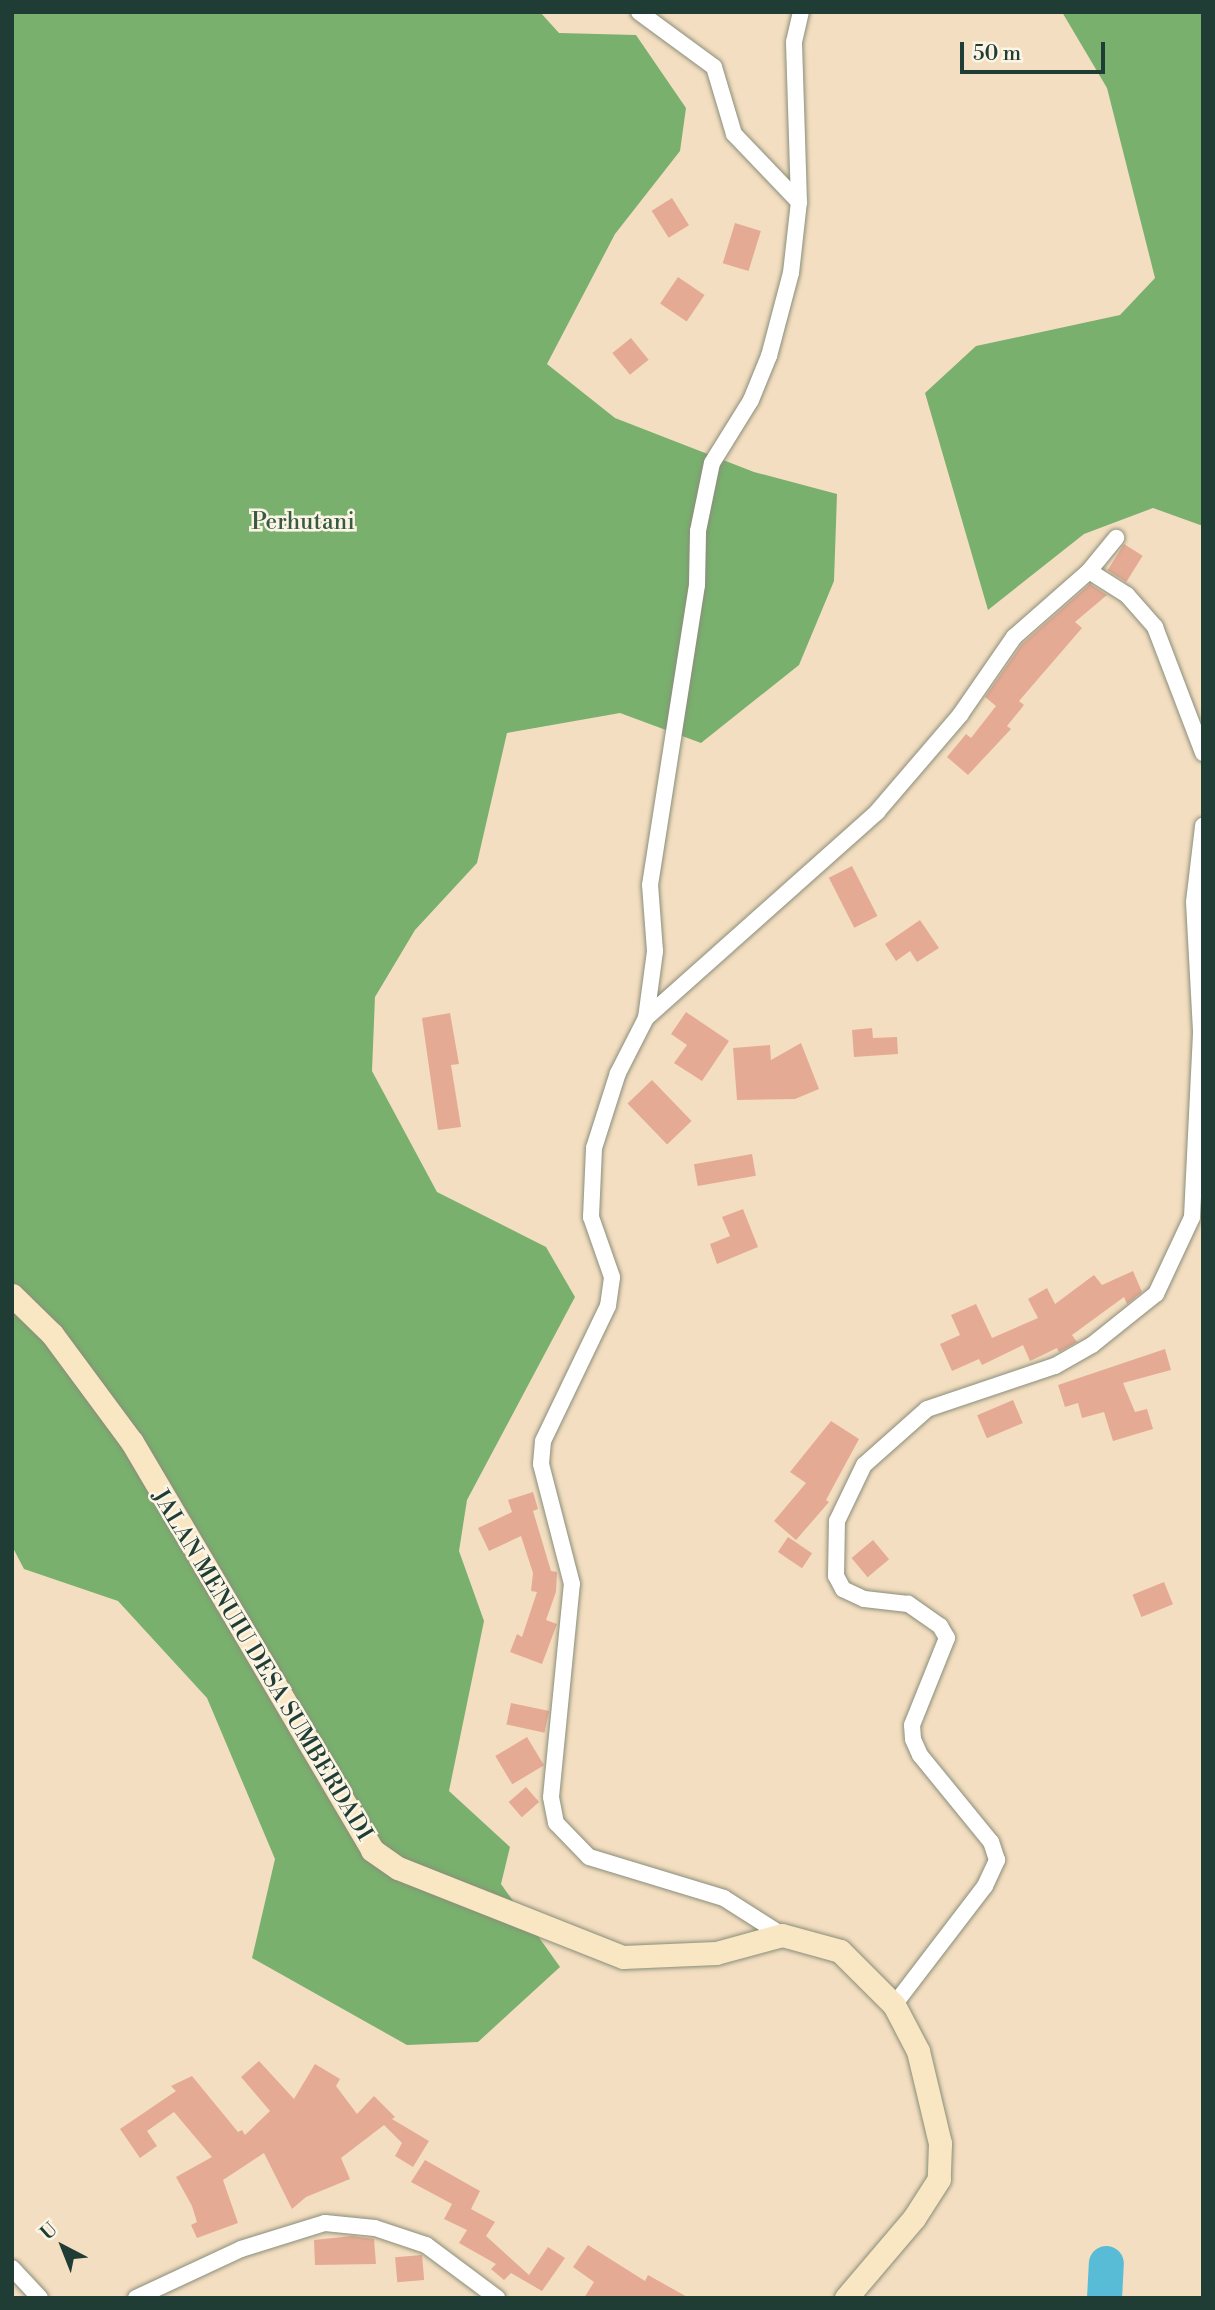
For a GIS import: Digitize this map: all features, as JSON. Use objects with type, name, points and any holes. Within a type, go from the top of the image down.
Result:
[{"type":"street","points":[[639,12],[714,67],[734,134],[799,202]]},
{"type":"street","points":[[782,1936],[724,1898],[589,1857],[555,1823],[551,1797],[572,1584],[541,1464],[543,1441],[608,1306],[612,1277],[591,1217],[594,1149],[618,1073],[646,1018],[655,951],[650,885],[695,597],[698,531],[712,463],[751,400],[769,356],[791,273],[799,202],[794,43],[801,12]]},
{"type":"street","points":[[646,1018],[877,812],[960,715],[1014,637],[1089,571],[1116,538]]},
{"type":"street","points":[[1089,571],[1127,595],[1155,626],[1203,753]]},
{"type":"street","points":[[894,2005],[985,1886],[997,1860],[991,1842],[920,1755],[913,1739],[912,1725],[947,1638],[940,1626],[908,1604],[864,1599],[843,1589],[836,1576],[834,1558],[837,1521],[864,1465],[927,1409],[1055,1366],[1092,1345],[1156,1294],[1192,1217],[1201,1031],[1194,902],[1203,826]]},
{"type":"street","name":"JALAN MENUIU DESA SUMBERDADI","points":[[12,1295],[52,1334],[132,1442],[372,1850],[398,1868],[623,1957],[716,1953],[782,1936],[840,1951],[894,2005],[918,2051],[940,2143],[939,2179],[914,2218],[846,2298]]},
{"type":"street","points":[[136,2298],[193,2269],[241,2249],[325,2223],[375,2228],[426,2245],[497,2298]]},
{"type":"street","points":[[12,2268],[40,2298]]},
{"type":"green space","name":"Perhutani","points":[[12,12],[540,12],[559,33],[636,35],[686,108],[680,151],[615,234],[547,364],[615,418],[754,472],[837,494],[834,581],[799,665],[701,743],[620,713],[507,733],[477,863],[415,930],[375,997],[372,1071],[437,1192],[546,1247],[575,1297],[467,1500],[459,1551],[484,1621],[449,1791],[510,1847],[501,1884],[560,1967],[478,2042],[407,2045],[252,1958],[275,1859],[207,1698],[118,1601],[24,1569],[12,1546]]},
{"type":"green space","points":[[1062,12],[1203,12],[1203,526],[1153,508],[1084,534],[988,610],[925,393],[976,346],[1120,315],[1155,278],[1107,88]]},
{"type":"building","points":[[672,198],[689,225],[669,238],[652,211]]},
{"type":"building","points":[[735,223],[761,231],[749,271],[723,263]]},
{"type":"building","points":[[678,277],[705,295],[687,321],[660,304]]},
{"type":"building","points":[[631,338],[649,360],[630,375],[612,353]]},
{"type":"building","points":[[1124,544],[1143,556],[1126,582],[1108,570]]},
{"type":"building","points":[[1090,584],[1107,595],[1075,622],[1082,628],[1019,701],[1024,705],[1007,726],[1011,729],[968,775],[947,757],[966,734],[971,738],[996,706],[985,697],[1022,644]]},
{"type":"building","points":[[852,866],[877,916],[854,928],[829,878]]},
{"type":"building","points":[[920,920],[939,948],[917,962],[910,951],[896,961],[885,944]]},
{"type":"building","points":[[686,1012],[729,1041],[702,1081],[674,1063],[687,1045],[671,1034]]},
{"type":"building","points":[[450,1013],[459,1064],[451,1065],[461,1127],[438,1130],[422,1018]]},
{"type":"building","points":[[872,1028],[873,1038],[897,1037],[898,1054],[854,1057],[852,1030]]},
{"type":"building","points":[[801,1043],[819,1089],[795,1099],[737,1100],[733,1048],[770,1045],[771,1060]]},
{"type":"building","points":[[652,1080],[692,1121],[667,1145],[628,1104]]},
{"type":"building","points":[[752,1154],[756,1176],[698,1186],[694,1164]]},
{"type":"building","points":[[743,1209],[758,1247],[717,1264],[710,1244],[730,1236],[722,1217]]},
{"type":"building","points":[[1133,1271],[1142,1292],[1127,1304],[1124,1297],[1072,1335],[1077,1342],[1059,1352],[1057,1348],[1030,1361],[1023,1345],[982,1365],[979,1359],[952,1371],[940,1344],[960,1335],[951,1315],[976,1304],[992,1338],[1038,1318],[1028,1299],[1047,1288],[1055,1304],[1094,1275],[1102,1285]]},
{"type":"building","points":[[1165,1349],[1171,1370],[1123,1383],[1135,1412],[1147,1409],[1153,1429],[1113,1441],[1104,1412],[1082,1418],[1078,1403],[1065,1407],[1058,1385]]},
{"type":"building","points":[[1013,1400],[1023,1423],[987,1438],[977,1415]]},
{"type":"building","points":[[831,1421],[859,1439],[826,1500],[829,1502],[796,1540],[774,1521],[806,1483],[790,1472]]},
{"type":"building","points":[[533,1492],[538,1509],[533,1511],[551,1571],[557,1572],[556,1592],[546,1620],[557,1624],[542,1664],[510,1652],[517,1634],[522,1637],[537,1592],[531,1591],[533,1573],[521,1536],[489,1551],[478,1528],[512,1512],[508,1500]]},
{"type":"building","points":[[788,1537],[812,1553],[802,1568],[778,1552]]},
{"type":"building","points":[[873,1540],[889,1559],[868,1577],[852,1558]]},
{"type":"building","points":[[1164,1582],[1173,1604],[1141,1617],[1132,1595]]},
{"type":"building","points":[[511,1703],[549,1711],[545,1733],[506,1725]]},
{"type":"building","points":[[527,1737],[544,1765],[512,1784],[495,1756]]},
{"type":"building","points":[[526,1787],[539,1802],[522,1817],[509,1802]]},
{"type":"building","points":[[259,2061],[294,2099],[315,2064],[340,2079],[336,2086],[357,2114],[374,2096],[395,2117],[392,2119],[429,2141],[413,2167],[395,2156],[402,2143],[384,2125],[341,2158],[350,2179],[306,2197],[292,2209],[264,2153],[223,2180],[238,2223],[197,2238],[191,2225],[197,2222],[192,2206],[176,2177],[212,2157],[174,2112],[147,2131],[157,2146],[140,2158],[120,2129],[176,2091],[171,2086],[192,2076],[238,2132],[242,2130],[245,2135],[270,2111],[241,2077]]},
{"type":"building","points":[[425,2160],[480,2191],[471,2209],[495,2222],[486,2236],[529,2275],[548,2247],[565,2258],[542,2291],[511,2273],[504,2280],[491,2269],[496,2264],[459,2243],[467,2230],[444,2219],[452,2204],[411,2182]]},
{"type":"building","points":[[352,2236],[374,2239],[376,2264],[315,2265],[314,2240]]},
{"type":"building","points":[[588,2245],[645,2281],[648,2275],[689,2298],[584,2298],[594,2282],[573,2267]]},
{"type":"building","points":[[422,2255],[424,2280],[397,2282],[395,2257]]},
{"type":"waterway","points":[[1104,2298],[1106,2263]]}]
